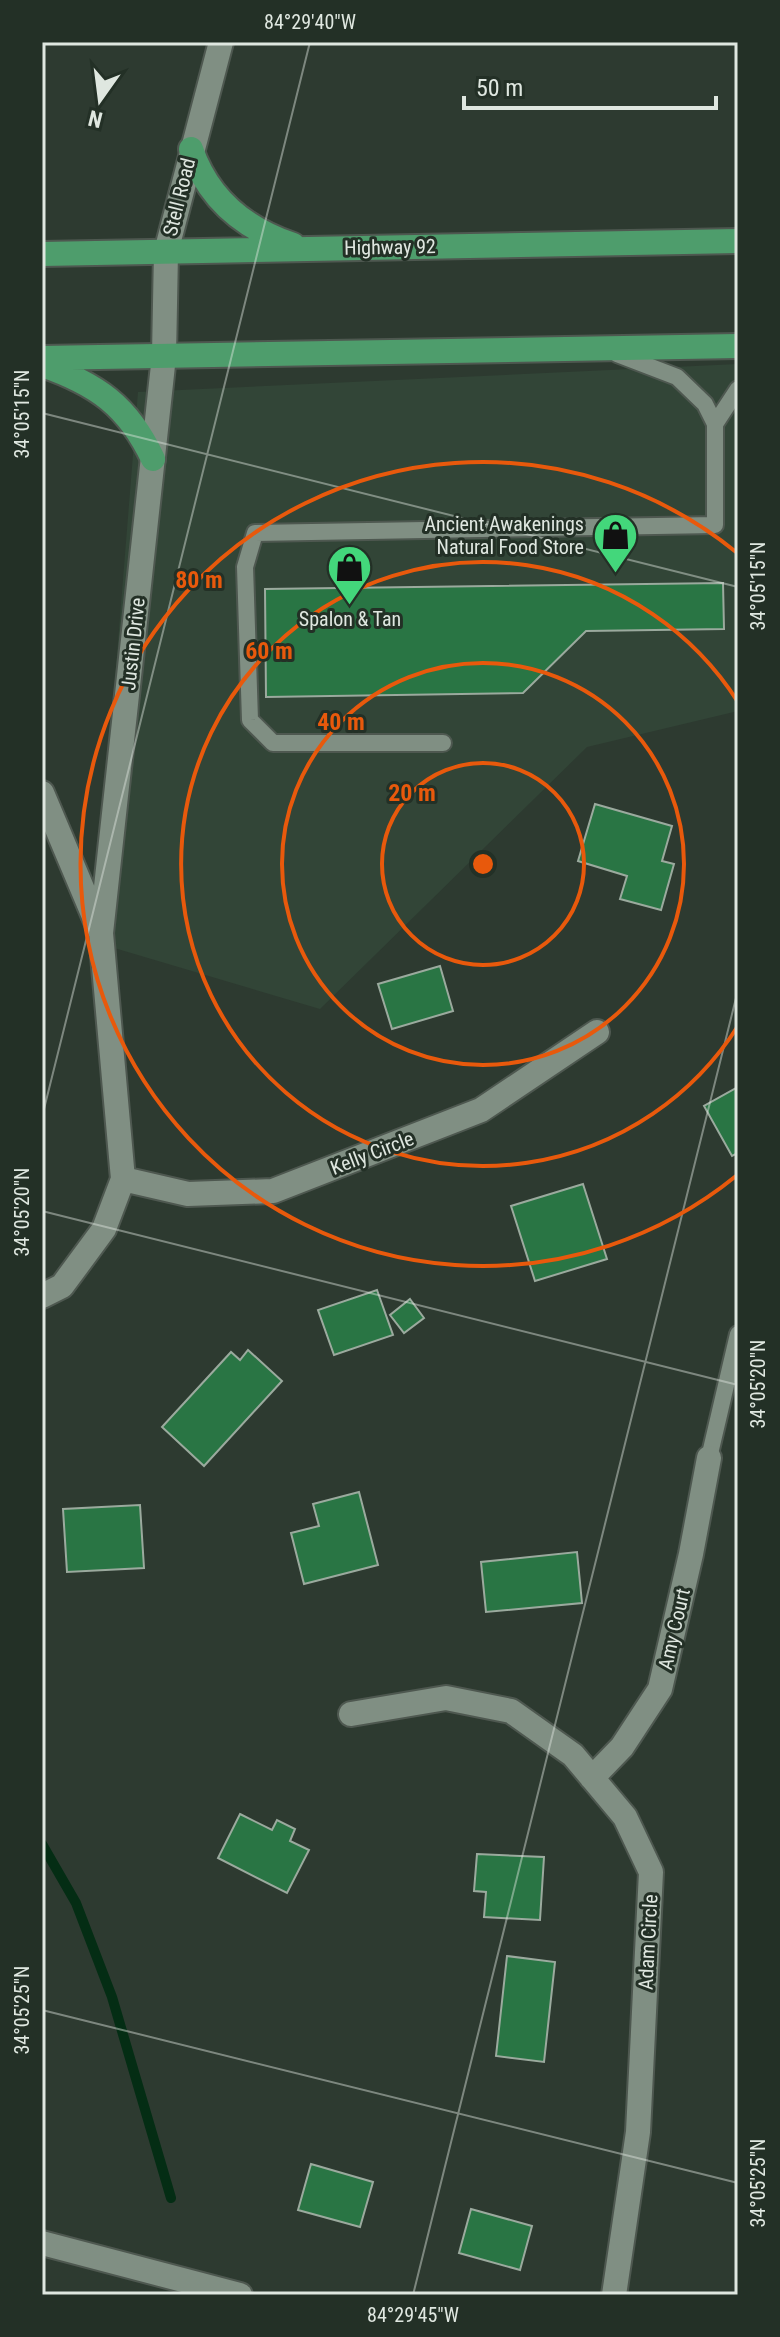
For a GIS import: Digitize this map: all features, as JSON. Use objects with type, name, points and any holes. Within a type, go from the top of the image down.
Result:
[{"type":"main road","points":[[191,149],[205,179],[231,212],[268,236],[303,249]]},
{"type":"main road","name":"Highway 92","points":[[42,254],[738,241]]},
{"type":"main road","points":[[42,358],[738,346]]},
{"type":"main road","points":[[42,365],[94,387],[116,404],[133,422],[153,459]]},
{"type":"street","name":"Stell Road","points":[[164,356],[166,252],[221,42]]},
{"type":"street","name":"Justin Drive","points":[[42,1296],[62,1286],[104,1229],[123,1179],[101,933],[164,356]]},
{"type":"street","name":"Justin Drive","points":[[42,793],[101,933]]},
{"type":"street","name":"Kelly Circle","points":[[123,1179],[188,1194],[273,1191],[481,1110],[597,1032]]},
{"type":"street","name":"Amy Court","points":[[592,1778],[622,1747],[660,1689],[709,1458]]},
{"type":"street","name":"Adam Circle","points":[[351,1714],[446,1698],[511,1711],[573,1755],[625,1817],[651,1872],[638,2132],[614,2295]]},
{"type":"street","points":[[42,2243],[240,2295]]},
{"type":"lane","points":[[443,743],[273,743],[250,720],[245,567],[255,533],[715,525],[715,424],[705,404],[677,377],[600,349]]},
{"type":"lane","points":[[715,424],[738,389]]},
{"type":"lane","points":[[709,1458],[738,1334]]},
{"type":"shaded area","points":[[738,364],[738,711],[587,747],[320,1009],[94,942],[138,392]]},
{"type":"building","points":[[723,583],[724,629],[586,631],[523,693],[266,697],[265,589]]},
{"type":"building","points":[[595,804],[672,826],[662,861],[674,864],[661,910],[620,899],[627,876],[578,861]]},
{"type":"building","points":[[440,966],[453,1011],[392,1029],[378,984]]},
{"type":"building","points":[[738,1087],[738,1153],[732,1156],[704,1106]]},
{"type":"building","points":[[583,1184],[607,1259],[535,1281],[511,1206]]},
{"type":"building","points":[[377,1290],[393,1335],[334,1355],[318,1310]]},
{"type":"building","points":[[410,1299],[424,1318],[404,1333],[390,1315]]},
{"type":"building","points":[[248,1350],[282,1381],[204,1466],[162,1427],[231,1352],[240,1360]]},
{"type":"building","points":[[359,1492],[378,1565],[304,1584],[291,1533],[319,1526],[313,1504]]},
{"type":"building","points":[[140,1505],[144,1568],[67,1572],[63,1509]]},
{"type":"building","points":[[577,1552],[582,1603],[486,1612],[481,1562]]},
{"type":"building","points":[[240,1814],[272,1830],[277,1820],[295,1829],[290,1841],[309,1850],[287,1893],[218,1858]]},
{"type":"building","points":[[477,1854],[544,1857],[540,1920],[484,1917],[486,1892],[474,1891]]},
{"type":"building","points":[[507,1956],[555,1962],[544,2062],[496,2056]]},
{"type":"building","points":[[311,2164],[373,2182],[360,2227],[298,2210]]},
{"type":"building","points":[[471,2209],[532,2226],[520,2270],[459,2253]]},
{"type":"waterway","points":[[42,1844],[76,1903],[112,1997],[171,2198]]},
{"type":"place","name":"Ancient Awakenings Natural Food Store","points":[[615,575]]},
{"type":"place","name":"Spalon & Tan","points":[[350,606]]}]
